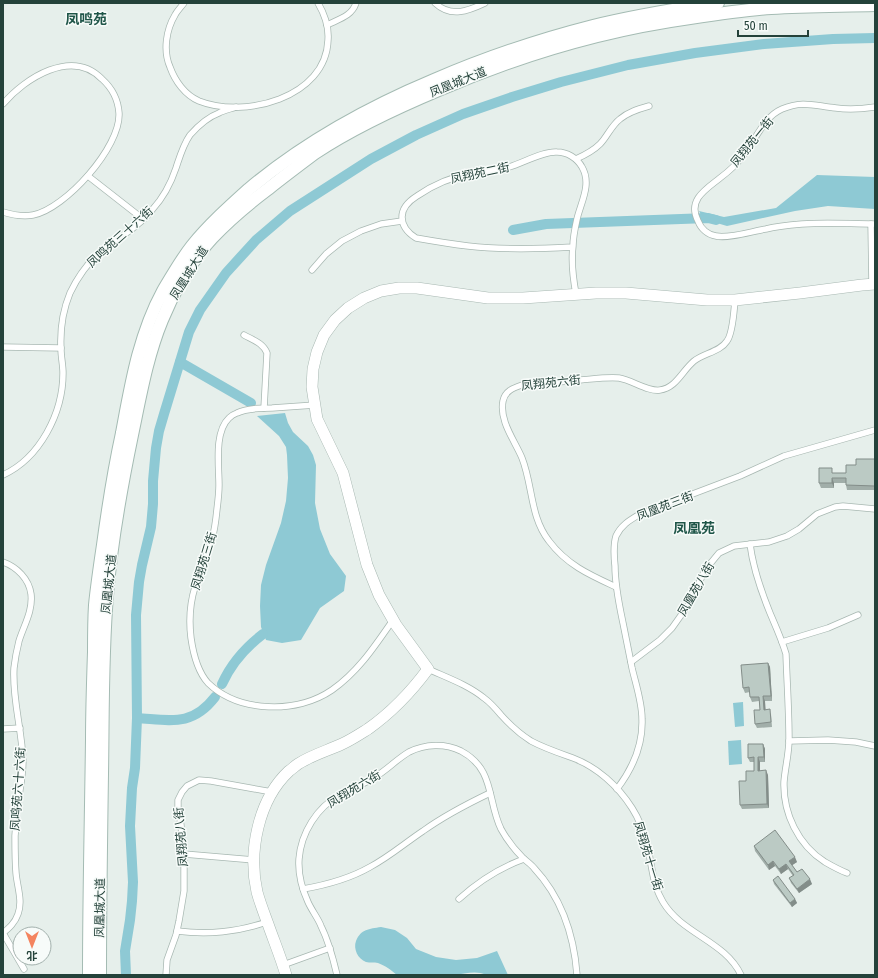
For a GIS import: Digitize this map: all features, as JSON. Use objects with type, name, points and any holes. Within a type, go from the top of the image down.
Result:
[{"type":"main road","name":"凤凰城大道","points":[[89,975],[90,823],[94,640],[95,606],[100,566],[114,469],[133,376],[149,321],[178,266],[191,247],[212,223],[270,172],[342,124],[370,109],[412,89],[478,62],[526,45],[618,20],[718,3]]},
{"type":"main road","name":"凤凰城大道","points":[[100,975],[103,726],[107,592],[119,504],[152,345],[174,294],[196,257],[228,222],[285,175],[318,152],[383,115],[469,77],[543,51],[605,34],[686,18],[769,8],[875,5]]},
{"type":"street","points":[[284,970],[261,907],[255,876],[255,842],[259,824],[272,792],[283,777],[297,764],[314,755],[342,744],[368,729],[385,716],[412,690],[428,669],[393,620],[379,595],[363,549],[343,473],[317,419],[312,387],[312,369],[324,335],[335,320],[348,308],[364,298],[381,291],[399,288],[417,288],[488,298],[523,298],[596,293],[707,300],[735,300],[874,284]]},
{"type":"lane","points":[[184,3],[175,15],[168,30],[166,41],[168,62],[174,78],[184,91],[198,100],[217,106],[236,107],[256,106],[275,101],[305,85],[316,74],[324,61],[328,47],[327,24],[318,3]]},
{"type":"lane","points":[[327,24],[346,16],[352,11],[356,3]]},
{"type":"lane","points":[[435,3],[447,10],[457,12],[467,11],[485,3]]},
{"type":"lane","points":[[3,103],[19,88],[36,76],[55,68],[70,65],[85,68],[99,75],[110,86],[116,99],[119,114],[117,129],[103,154],[88,176],[69,194],[47,209],[33,215],[18,216],[3,212]]},
{"type":"lane","name":"凤翔苑一街","points":[[874,284],[873,224],[839,222],[803,224],[768,228],[724,237],[715,236],[706,232],[700,226],[695,209],[697,200],[702,192],[732,168],[752,144],[768,119],[780,110],[795,104],[810,104],[837,109],[863,109],[875,107]]},
{"type":"lane","points":[[576,294],[573,278],[572,247],[576,223],[587,184],[586,175],[576,158],[589,153],[601,144],[609,131],[620,120],[633,111],[649,106]]},
{"type":"lane","name":"凤鸣苑三十六街","points":[[3,475],[25,460],[42,442],[54,420],[62,391],[63,373],[61,327],[64,310],[78,278],[88,264],[100,252],[134,228],[152,210],[166,191],[176,169],[181,151],[190,135],[203,122],[218,113],[236,107]]},
{"type":"lane","name":"凤翔苑二街","points":[[402,221],[402,214],[410,201],[432,186],[445,181],[471,173],[510,167],[549,152],[568,154],[576,158]]},
{"type":"lane","points":[[88,176],[143,219]]},
{"type":"lane","points":[[312,270],[326,254],[342,241],[361,231],[381,224],[402,221],[405,228],[416,238],[442,243],[507,249],[572,247]]},
{"type":"lane","name":"凤翔苑六街","points":[[616,587],[584,573],[560,554],[548,541],[535,514],[528,476],[505,422],[502,409],[504,397],[507,392],[522,385],[598,378],[618,378],[629,380],[655,390],[662,390],[670,387],[695,361],[704,355],[719,349],[728,340],[732,325],[735,300]]},
{"type":"lane","points":[[244,335],[261,345],[267,353],[264,408]]},
{"type":"lane","points":[[3,347],[61,348]]},
{"type":"lane","name":"凤翔苑三街","points":[[314,405],[247,410],[235,413],[225,422],[221,435],[219,452],[217,514],[212,537],[194,588],[191,609],[192,642],[197,661],[203,676],[208,682],[229,698],[245,703],[271,707],[284,707],[304,703],[320,697],[352,673],[363,661],[393,620]]},
{"type":"lane","name":"凤凰苑三街","points":[[617,789],[624,780],[634,760],[642,729],[642,710],[616,587],[614,555],[615,542],[621,527],[640,514],[740,476],[784,456],[875,430]]},
{"type":"lane","name":"凤凰苑八街","points":[[631,662],[660,640],[672,628],[689,604],[705,570],[719,553],[734,546],[769,542],[786,536],[799,529],[818,514],[835,507],[843,506],[875,509]]},
{"type":"lane","points":[[750,544],[760,588],[786,654],[789,741],[784,781],[784,795],[787,810],[796,833],[804,843],[825,862],[847,873]]},
{"type":"lane","name":"凤鸣苑六十六街","points":[[3,562],[10,564],[20,572],[27,582],[31,594],[31,606],[19,642],[14,667],[14,692],[22,740],[23,762],[16,814],[15,838],[16,873],[21,903],[18,915],[12,925],[3,933],[24,969]]},
{"type":"lane","points":[[782,642],[828,628],[858,615]]},
{"type":"lane","name":"凤翔苑十一街","points":[[428,669],[457,681],[476,692],[493,706],[510,725],[531,740],[543,747],[574,758],[592,767],[607,779],[632,808],[641,826],[647,844],[654,883],[663,902],[676,918],[727,955],[735,964],[741,975]]},
{"type":"lane","points":[[3,729],[20,728]]},
{"type":"lane","points":[[789,741],[828,740],[856,742],[875,746]]},
{"type":"lane","name":"凤翔苑六街","points":[[337,975],[330,948],[321,925],[309,904],[303,889],[300,874],[299,858],[302,843],[316,816],[327,804],[339,795],[376,777],[408,753],[421,747],[434,745],[454,748],[472,758],[481,768],[487,780],[490,793]]},
{"type":"lane","name":"凤翔苑八街","points":[[166,975],[167,960],[177,931],[184,891],[184,854],[178,805],[178,800],[182,792],[187,786],[199,780],[272,792]]},
{"type":"lane","points":[[303,889],[344,879],[369,868],[442,818],[490,793],[501,828],[511,844],[543,878],[559,903],[565,917],[573,945],[577,975]]},
{"type":"lane","points":[[184,854],[254,860]]},
{"type":"lane","points":[[459,898],[489,875],[524,859]]},
{"type":"lane","points":[[177,931],[201,933],[224,932],[238,930],[267,922]]},
{"type":"lane","points":[[284,970],[330,948]]},
{"type":"water","points":[[817,175],[875,177],[875,209],[828,206],[795,211],[727,226],[703,219],[699,211],[724,217],[776,208]]},
{"type":"water","points":[[285,413],[293,432],[308,446],[313,455],[316,465],[315,503],[320,529],[330,554],[346,576],[344,591],[320,608],[301,640],[282,643],[266,640],[261,627],[260,606],[261,585],[266,565],[281,523],[286,501],[288,478],[287,455],[286,447],[279,436],[257,416]]},
{"type":"water","points":[[743,702],[744,726],[735,727],[733,703]]},
{"type":"water","points":[[741,740],[742,764],[729,765],[728,741]]},
{"type":"water","points":[[381,927],[395,930],[407,938],[416,949],[436,957],[456,960],[477,958],[497,951],[508,975],[486,975],[474,973],[454,975],[397,975],[381,964],[363,961],[355,947],[356,941],[360,934],[366,930]]},
{"type":"building","points":[[856,459],[875,459],[875,486],[846,485],[846,478],[832,478],[832,483],[819,483],[819,468],[832,468],[832,473],[846,473],[846,465],[856,465]]},
{"type":"building","points":[[768,663],[771,696],[763,696],[764,710],[770,709],[771,722],[755,724],[754,710],[760,710],[759,697],[750,697],[749,687],[743,688],[741,665]]},
{"type":"building","points":[[748,744],[763,744],[764,757],[758,757],[758,771],[766,770],[767,804],[740,805],[739,781],[746,781],[746,771],[754,771],[754,757],[748,758]]},
{"type":"building","points":[[775,830],[795,857],[789,861],[797,872],[802,869],[810,879],[797,889],[789,878],[794,875],[786,864],[779,869],[773,861],[768,865],[754,846]]},
{"type":"building","points":[[778,876],[795,899],[790,903],[773,880]]},
{"type":"waterway","points":[[126,975],[125,951],[130,920],[133,882],[130,826],[132,788],[135,768],[137,718],[136,615],[139,582],[151,527],[156,448],[159,431],[189,332],[200,310],[226,273],[256,240],[290,211],[371,159],[416,135],[463,114],[561,82],[628,65],[695,53],[764,44],[833,39],[875,38]]},
{"type":"waterway","points":[[513,230],[546,224],[708,218],[716,220]]},
{"type":"waterway","points":[[180,362],[251,403]]},
{"type":"waterway","points":[[222,684],[240,656],[263,634]]},
{"type":"waterway","points":[[137,718],[180,720],[198,713],[215,697]]},
{"type":"district","name":"凤鸣苑","points":[[86,19]]},
{"type":"district","name":"凤凰苑","points":[[694,528]]}]
